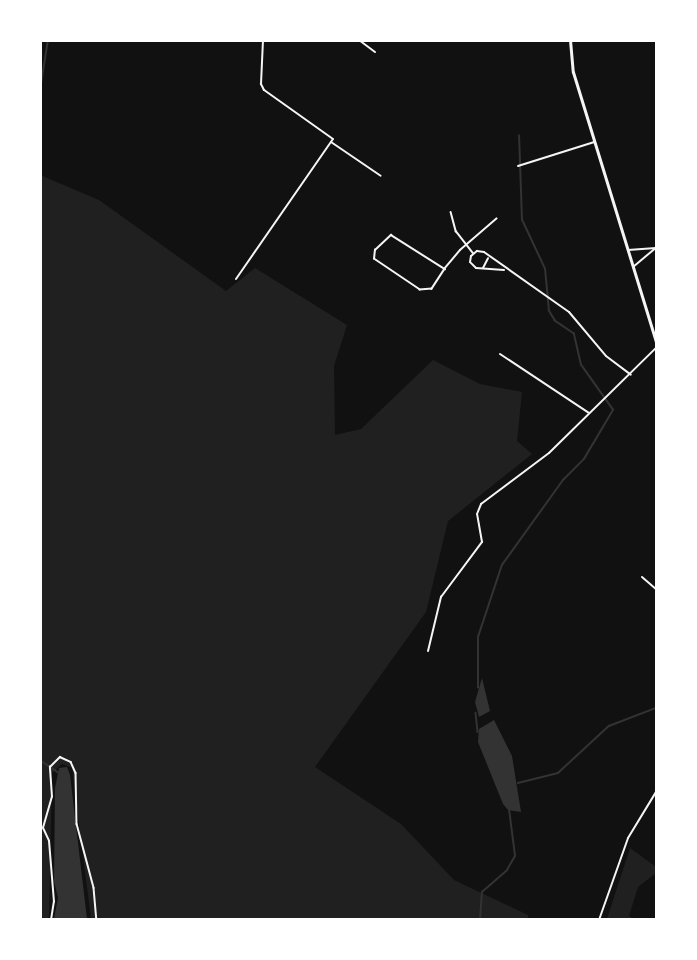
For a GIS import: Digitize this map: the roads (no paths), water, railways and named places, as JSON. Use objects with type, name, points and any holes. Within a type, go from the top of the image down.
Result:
[{"type":"main road","points":[[570,40],[572,70],[657,341]]},
{"type":"street","points":[[236,279],[250,255],[333,139],[261,84],[263,40]]},
{"type":"street","points":[[358,40],[375,52]]},
{"type":"street","points":[[331,142],[381,176]]},
{"type":"street","points":[[518,166],[594,142]]},
{"type":"street","points":[[628,250],[657,248]]},
{"type":"street","points":[[633,267],[657,248]]},
{"type":"street","points":[[504,270],[471,264],[473,252],[482,251],[504,270],[577,318],[606,356],[631,375]]},
{"type":"street","points":[[483,268],[488,258]]},
{"type":"street","points":[[428,651],[441,597],[482,542],[477,514],[481,504],[549,453],[657,348]]},
{"type":"street","points":[[500,354],[590,413]]},
{"type":"street","points":[[642,577],[657,589]]},
{"type":"street","points":[[599,920],[627,838],[657,792]]},
{"type":"lane","points":[[451,212],[456,231],[473,252]]},
{"type":"lane","points":[[445,269],[391,235],[386,236],[374,255],[377,263],[424,292],[432,289],[466,244],[496,219]]},
{"type":"waterway","points":[[40,90],[48,40]]},
{"type":"waterway","points":[[478,688],[478,637],[502,565],[563,480],[584,459],[613,410],[581,365],[574,334],[555,321],[549,311],[545,269],[522,220],[519,136]]},
{"type":"waterway","points":[[518,783],[558,773],[609,726],[656,708]]},
{"type":"waterway","points":[[476,713],[478,732]]},
{"type":"waterway","points":[[40,760],[59,773]]},
{"type":"waterway","points":[[480,920],[482,892],[507,870],[515,856],[509,809]]}]
